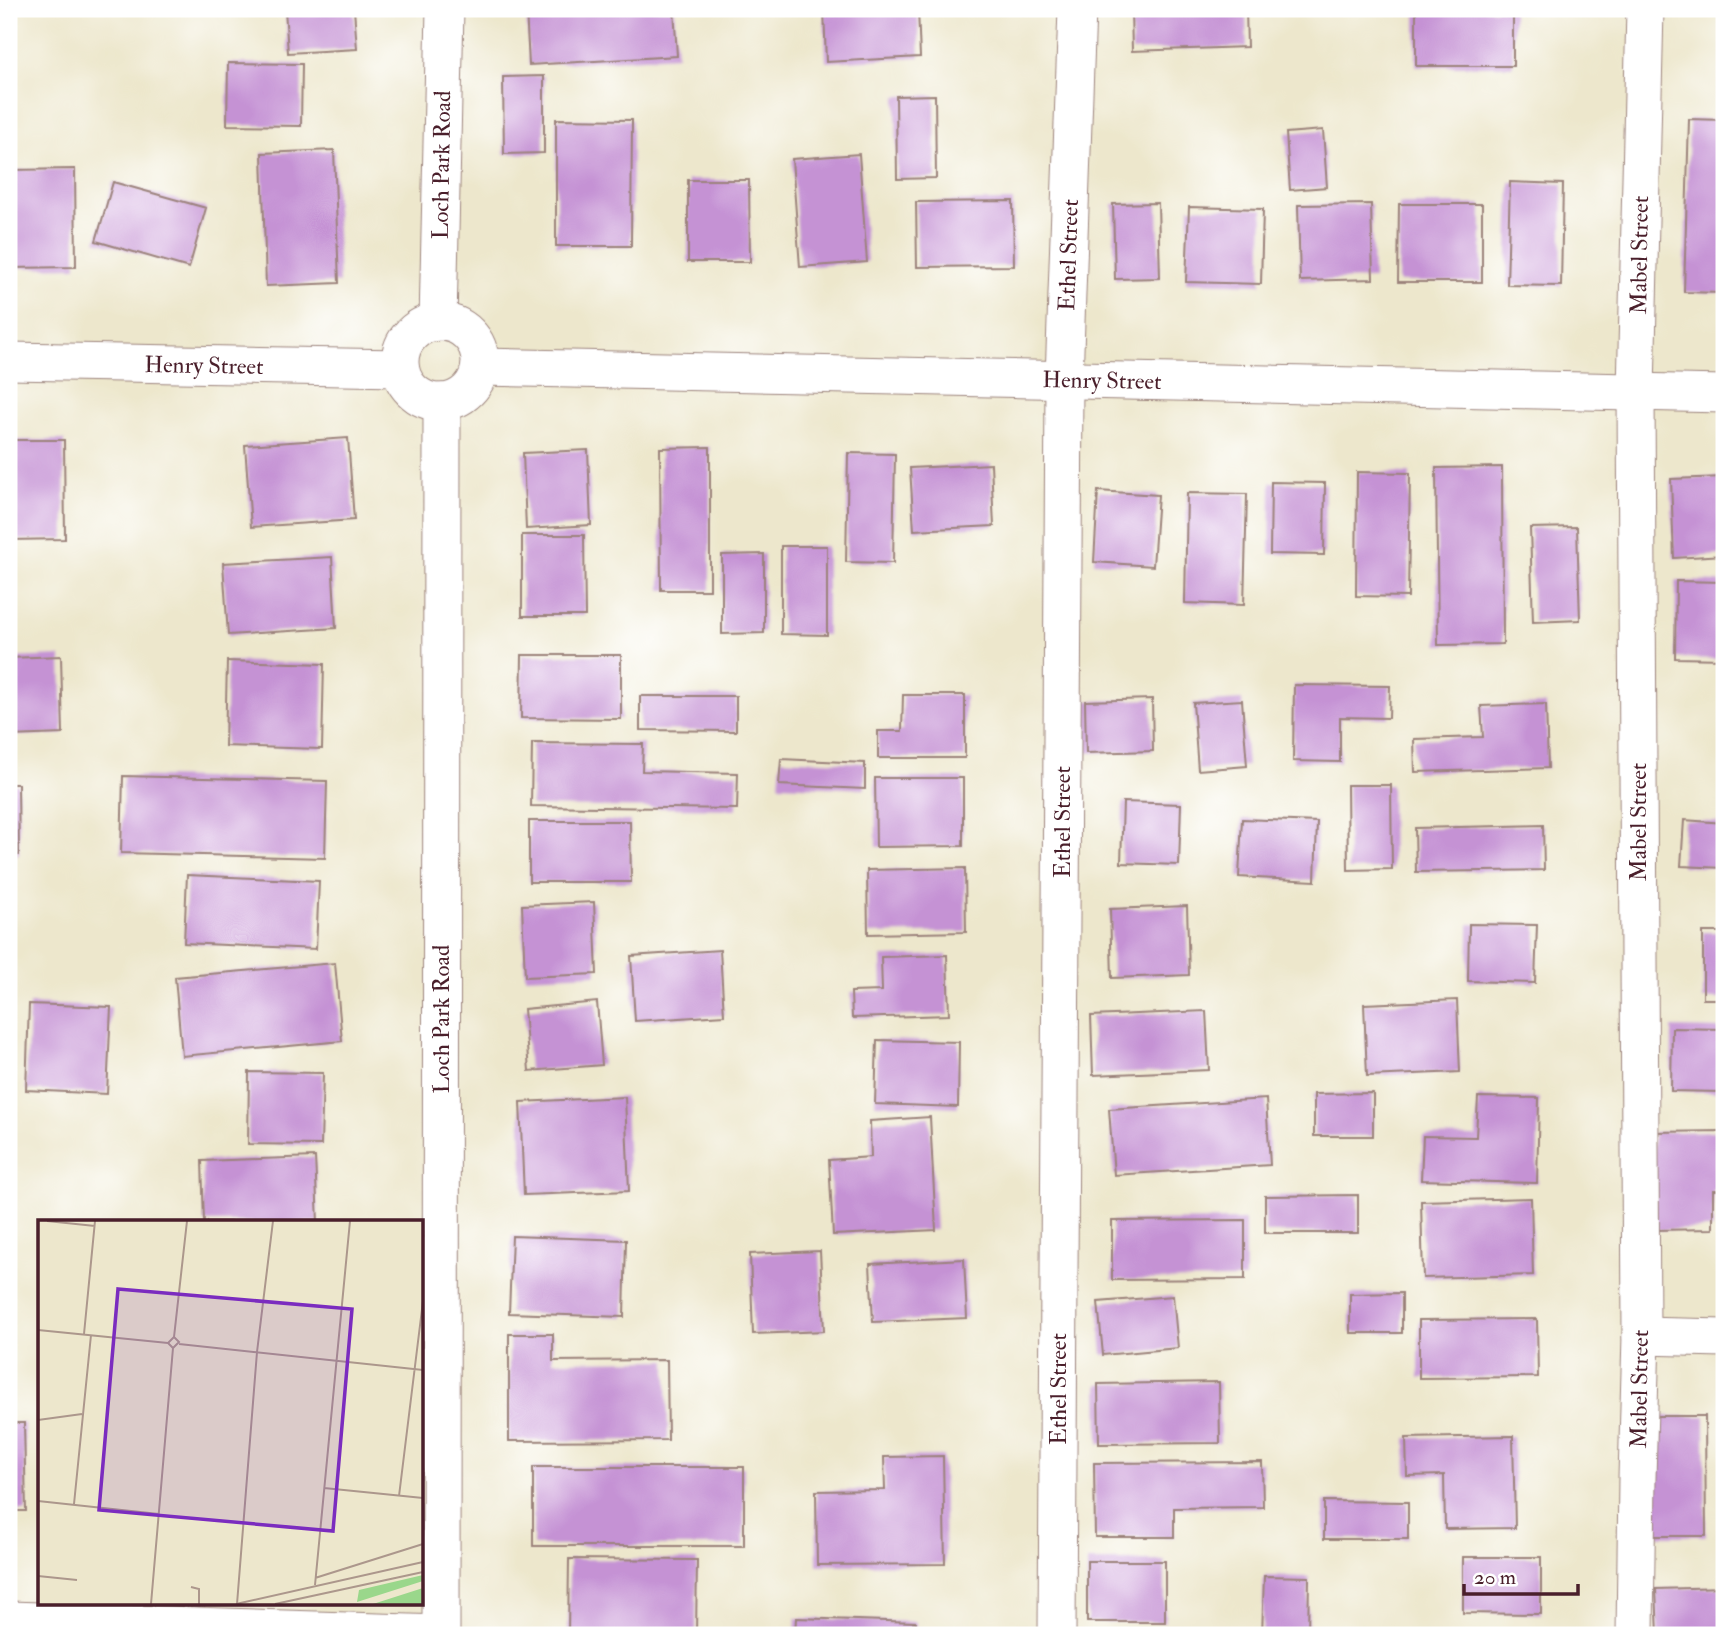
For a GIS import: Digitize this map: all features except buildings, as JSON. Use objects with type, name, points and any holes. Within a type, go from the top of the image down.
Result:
[{"type":"street","name":"Loch Park Road","points":[[438,322],[445,9]]},
{"type":"street","name":"Ethel Street","points":[[1057,1635],[1064,379],[1077,9]]},
{"type":"street","name":"Mabel Street","points":[[1635,1635],[1641,1336],[1636,392],[1645,9]]},
{"type":"street","points":[[438,322],[452,324],[464,330],[474,340],[480,367],[478,376],[461,397],[442,402],[428,401],[415,394],[406,384],[400,368],[400,354],[405,341],[414,331],[438,322]]},
{"type":"street","name":"Henry Street","points":[[9,361],[400,368]]},
{"type":"street","name":"Henry Street","points":[[480,367],[1724,394]]},
{"type":"street","name":"Loch Park Road","points":[[441,1634],[442,402]]},
{"type":"street","points":[[1641,1336],[1724,1338]]},
{"type":"street","points":[[9,1620],[441,1634]]}]
